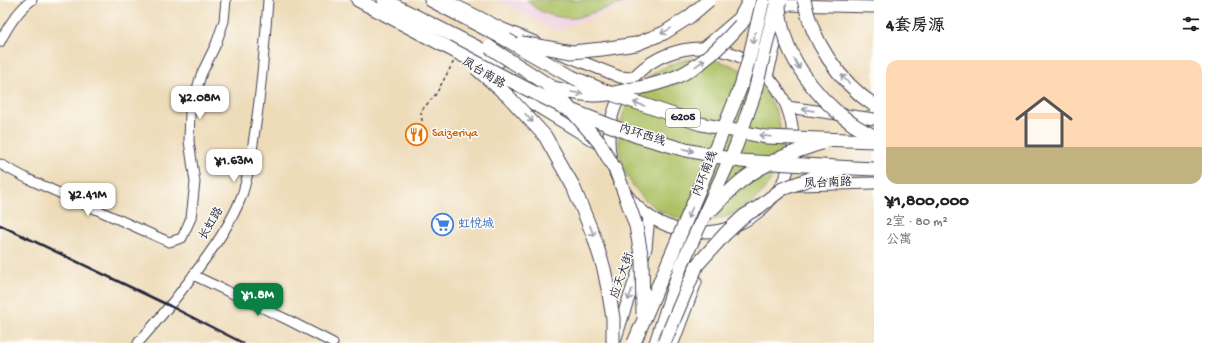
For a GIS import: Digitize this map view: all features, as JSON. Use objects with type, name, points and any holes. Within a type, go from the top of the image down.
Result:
[{"type":"highway","points":[[357,0],[447,47],[480,71],[508,96],[545,136],[570,179],[594,236],[604,269],[609,294],[613,318],[614,343]]},
{"type":"highway","points":[[384,0],[484,51],[539,85],[577,94],[594,95],[656,84],[676,77],[692,68],[712,54],[725,42],[759,0]]},
{"type":"highway","points":[[402,0],[489,47],[550,86],[599,142],[616,170],[628,200],[636,226],[642,260],[643,281],[644,322],[641,343]]},
{"type":"highway","name":"G205","points":[[431,0],[507,40],[572,77],[614,95],[701,124],[766,137],[874,141]]},
{"type":"highway","points":[[507,40],[572,52],[636,44],[664,33],[689,17],[709,0]]},
{"type":"highway","name":"内环南线","points":[[634,343],[704,179],[741,86],[763,0]]},
{"type":"highway","points":[[804,0],[816,36],[826,55],[840,74],[874,105]]},
{"type":"highway","points":[[782,1],[779,9],[785,38],[795,61],[806,80],[826,101],[850,122],[874,136]]},
{"type":"highway","name":"内环南线","points":[[656,343],[680,268],[736,146],[754,95],[782,1]]},
{"type":"highway","name":"内环西线","points":[[447,47],[563,107],[637,136],[686,150],[740,160],[853,168]]},
{"type":"highway","points":[[666,268],[686,236],[741,181],[762,167],[786,154],[808,147],[844,137],[874,133]]},
{"type":"highway","points":[[664,343],[697,265],[725,234],[744,216],[759,207],[782,189],[823,174],[853,168],[874,169]]},
{"type":"main road","name":"凤台南路","points":[[357,0],[609,150]]},
{"type":"main road","points":[[445,0],[501,28],[620,77],[632,78]]},
{"type":"main road","points":[[705,47],[739,18],[750,0]]},
{"type":"main road","points":[[773,0],[874,7]]},
{"type":"main road","points":[[767,76],[782,1]]},
{"type":"main road","points":[[705,47],[739,55],[754,64],[767,76],[779,90],[787,107],[793,133],[791,160],[781,185],[764,207],[742,223],[716,231],[693,232],[670,227],[650,216],[630,199],[616,176],[609,150],[610,124],[618,99],[632,78],[647,64],[665,54],[684,49],[705,47]]},
{"type":"main road","points":[[787,107],[874,119]]},
{"type":"main road","name":"凤台南路","points":[[781,185],[874,183]]},
{"type":"main road","name":"应天大街","points":[[614,343],[646,248],[650,216]]},
{"type":"main road","points":[[673,343],[716,231]]},
{"type":"street","points":[[0,42],[8,26],[20,11],[32,0]]},
{"type":"street","points":[[0,164],[28,179],[170,242],[182,238],[191,218],[195,182],[189,141],[190,113],[201,75],[216,44],[224,22],[226,0]]},
{"type":"street","name":"长虹路","points":[[138,343],[170,306],[221,236],[233,216],[242,196],[250,162],[261,92],[268,0]]},
{"type":"street","points":[[193,275],[333,343]]},
{"type":"path","points":[[422,121],[421,111],[436,94],[456,58]]},
{"type":"shaded area","points":[[498,0],[639,0],[556,31]]},
{"type":"green space","points":[[527,0],[632,0],[576,18],[562,18],[549,15],[537,9]]},
{"type":"green space","points":[[692,59],[708,59],[724,62],[738,68],[758,82],[768,95],[778,116],[781,140],[778,164],[768,185],[758,198],[745,208],[724,218],[708,221],[692,221],[676,218],[662,212],[648,203],[637,192],[628,178],[622,164],[619,148],[619,132],[622,116],[628,102],[637,88],[648,77],[662,68],[676,62]]},
{"type":"railway","points":[[0,225],[170,306],[243,343]]},
{"type":"place","name":"Saizeriya","points":[[417,134]]},
{"type":"place","name":"虹悦城","points":[[443,225]]}]
